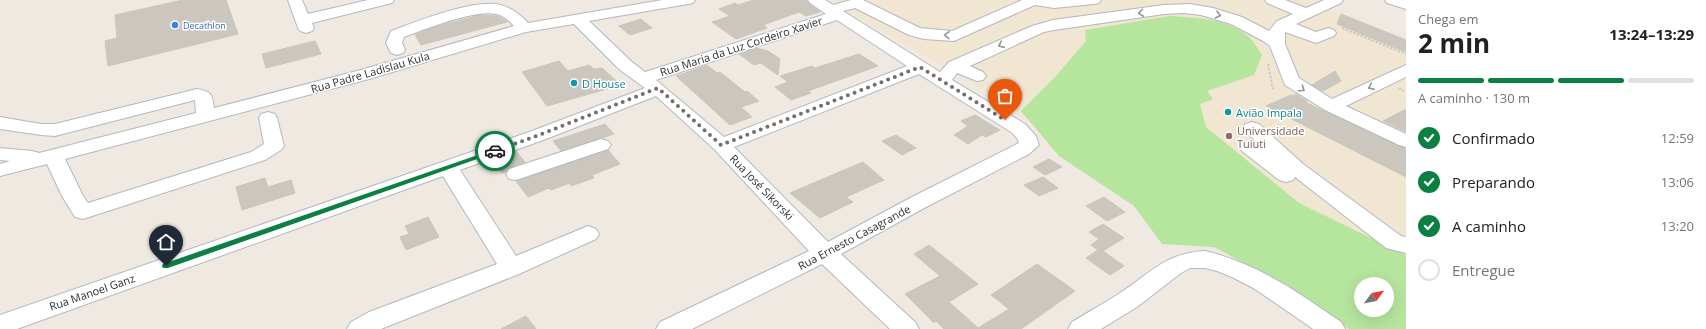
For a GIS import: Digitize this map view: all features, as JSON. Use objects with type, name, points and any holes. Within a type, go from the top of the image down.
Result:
[{"type":"street","points":[[295,0],[305,24],[386,0]]},
{"type":"street","name":"Rua Padre Ladislau Kula","points":[[0,170],[363,75],[524,28],[577,18],[631,4],[688,0]]},
{"type":"street","points":[[816,0],[942,82],[955,66],[1025,34],[1053,25],[1179,9],[1191,9],[1232,19],[1267,35],[1277,44]]},
{"type":"street","points":[[854,2],[915,32],[954,36],[1034,0],[1054,4],[1137,0]]},
{"type":"street","points":[[1160,0],[1179,9]]},
{"type":"street","points":[[1272,0],[1295,19]]},
{"type":"street","points":[[1336,0],[1295,19],[1277,31],[1277,44],[1291,81],[1339,110],[1406,141]]},
{"type":"street","points":[[1392,0],[1406,5]]},
{"type":"street","name":"Rua Maria da Luz Cordeiro Xavier","points":[[651,83],[834,12],[854,2]]},
{"type":"street","points":[[396,50],[394,43],[397,34],[420,25],[478,10],[496,9],[508,13],[524,28]]},
{"type":"street","name":"Rua José Sikorski","points":[[577,18],[626,66],[651,83],[721,145],[825,253],[906,329]]},
{"type":"street","points":[[1025,34],[1048,41]]},
{"type":"street","points":[[955,66],[977,76]]},
{"type":"street","points":[[721,145],[920,67]]},
{"type":"street","points":[[1339,110],[1406,70]]},
{"type":"street","name":"Rua Ernesto Casagrande","points":[[669,329],[825,253],[1029,145],[1026,136],[1018,128],[942,82]]},
{"type":"street","name":"Rua Manoel Ganz","points":[[0,325],[539,135],[651,83]]},
{"type":"street","points":[[1339,110],[1406,84]]},
{"type":"street","points":[[0,123],[11,123],[44,131],[55,130],[197,94],[203,96],[206,116]]},
{"type":"street","points":[[54,157],[72,196],[83,212],[258,156],[274,146],[268,118]]},
{"type":"street","points":[[539,135],[557,160]]},
{"type":"street","points":[[1250,138],[1324,204],[1356,225],[1400,243]]},
{"type":"street","points":[[516,174],[601,145]]},
{"type":"street","name":"Rua Padre Ladislau Kula","points":[[0,154],[11,156],[54,157]]},
{"type":"street","points":[[448,167],[511,268]]},
{"type":"street","points":[[360,329],[378,319],[511,268],[588,234]]},
{"type":"street","points":[[1082,329],[1129,300],[1173,266],[1190,259],[1212,260],[1260,281],[1332,329]]},
{"type":"path","points":[[1335,26],[1406,54]]},
{"type":"path","points":[[1267,58],[1273,89]]},
{"type":"shaded area","name":"Universidade Tuiuti","points":[[836,0],[1305,0],[1406,40],[1406,329],[1379,329],[1358,317],[1394,317],[1394,277],[1354,277],[1354,315],[1116,177],[990,94],[856,16]]},
{"type":"green space","points":[[1170,16],[1212,20],[1232,26],[1249,37],[1262,55],[1254,75],[1207,91],[1213,99],[1200,104],[1206,127],[1299,203],[1406,255],[1406,329],[1349,329],[1293,290],[1214,247],[1162,244],[1134,206],[1059,156],[1021,111],[1056,76],[1086,41],[1085,30]]},
{"type":"building","name":"Decathlon","points":[[183,0],[226,0],[238,34],[108,66],[105,41],[117,38],[115,15]]},
{"type":"building","points":[[754,0],[806,0],[820,12],[806,16],[799,12],[763,25],[767,28],[736,39],[712,22],[730,16],[719,9],[735,3],[738,5]]},
{"type":"building","points":[[1341,14],[1406,40],[1406,52],[1337,24]]},
{"type":"building","points":[[480,15],[498,16],[507,22],[421,45],[415,35],[434,27]]},
{"type":"building","points":[[641,19],[652,28],[630,35],[619,26]]},
{"type":"building","points":[[315,41],[321,54],[266,68],[262,54]]},
{"type":"building","points":[[756,48],[768,51],[780,59],[778,75],[761,63],[754,65],[739,54]]},
{"type":"building","points":[[859,54],[878,66],[808,91],[811,93],[791,100],[775,87],[788,82],[780,76],[812,66],[815,68]]},
{"type":"building","name":"D House","points":[[559,61],[568,71],[589,65],[594,69],[602,68],[621,85],[547,106],[522,72]]},
{"type":"building","points":[[707,65],[717,73],[720,72],[759,101],[741,107],[752,117],[730,125],[676,76]]},
{"type":"building","points":[[1335,71],[1341,81],[1323,91],[1312,85]]},
{"type":"building","points":[[1296,94],[1307,101],[1305,102],[1398,146],[1406,148],[1406,177],[1266,106]]},
{"type":"building","points":[[1406,109],[1406,132],[1383,121]]},
{"type":"building","points":[[975,115],[1000,130],[986,137],[982,135],[968,144],[954,135],[968,126],[961,121]]},
{"type":"building","points":[[605,124],[614,134],[561,151],[553,141]]},
{"type":"building","points":[[896,135],[916,148],[902,155],[882,141]]},
{"type":"building","points":[[608,150],[620,164],[592,175],[594,178],[571,186],[570,183],[551,190],[549,188],[528,197],[516,181]]},
{"type":"building","points":[[516,151],[525,162],[509,168],[502,173],[492,160]]},
{"type":"building","points":[[1049,159],[1062,167],[1045,175],[1033,167]]},
{"type":"building","points":[[863,162],[884,180],[846,197],[853,202],[820,218],[790,193]]},
{"type":"building","points":[[1043,177],[1058,188],[1039,196],[1024,185]]},
{"type":"building","points":[[265,178],[268,187],[291,180],[295,193],[242,210],[236,187]]},
{"type":"building","points":[[1104,197],[1125,212],[1107,221],[1086,206]]},
{"type":"building","points":[[428,217],[439,237],[406,250],[400,237],[409,234],[405,226]]},
{"type":"building","points":[[1103,224],[1124,238],[1103,251],[1124,266],[1110,275],[1086,258],[1098,250],[1091,245],[1099,239],[1089,232]]},
{"type":"building","points":[[929,245],[978,284],[949,302],[978,328],[1009,309],[991,295],[1037,264],[1075,291],[1021,329],[944,329],[936,321],[934,323],[905,294],[940,276],[914,254]]},
{"type":"building","points":[[526,316],[536,329],[501,329]]},
{"type":"way so far","points":[[495,151],[658,88],[721,145],[920,67],[1005,120]]},
{"type":"place","name":"Decathlon","points":[[175,25]]},
{"type":"place","name":"D House","points":[[574,83]]},
{"type":"place","name":"Avião Impala","points":[[1228,112]]},
{"type":"place","name":"Universidade Tuiuti","points":[[1229,136]]},
{"type":"route","points":[[166,266],[495,151]]}]
